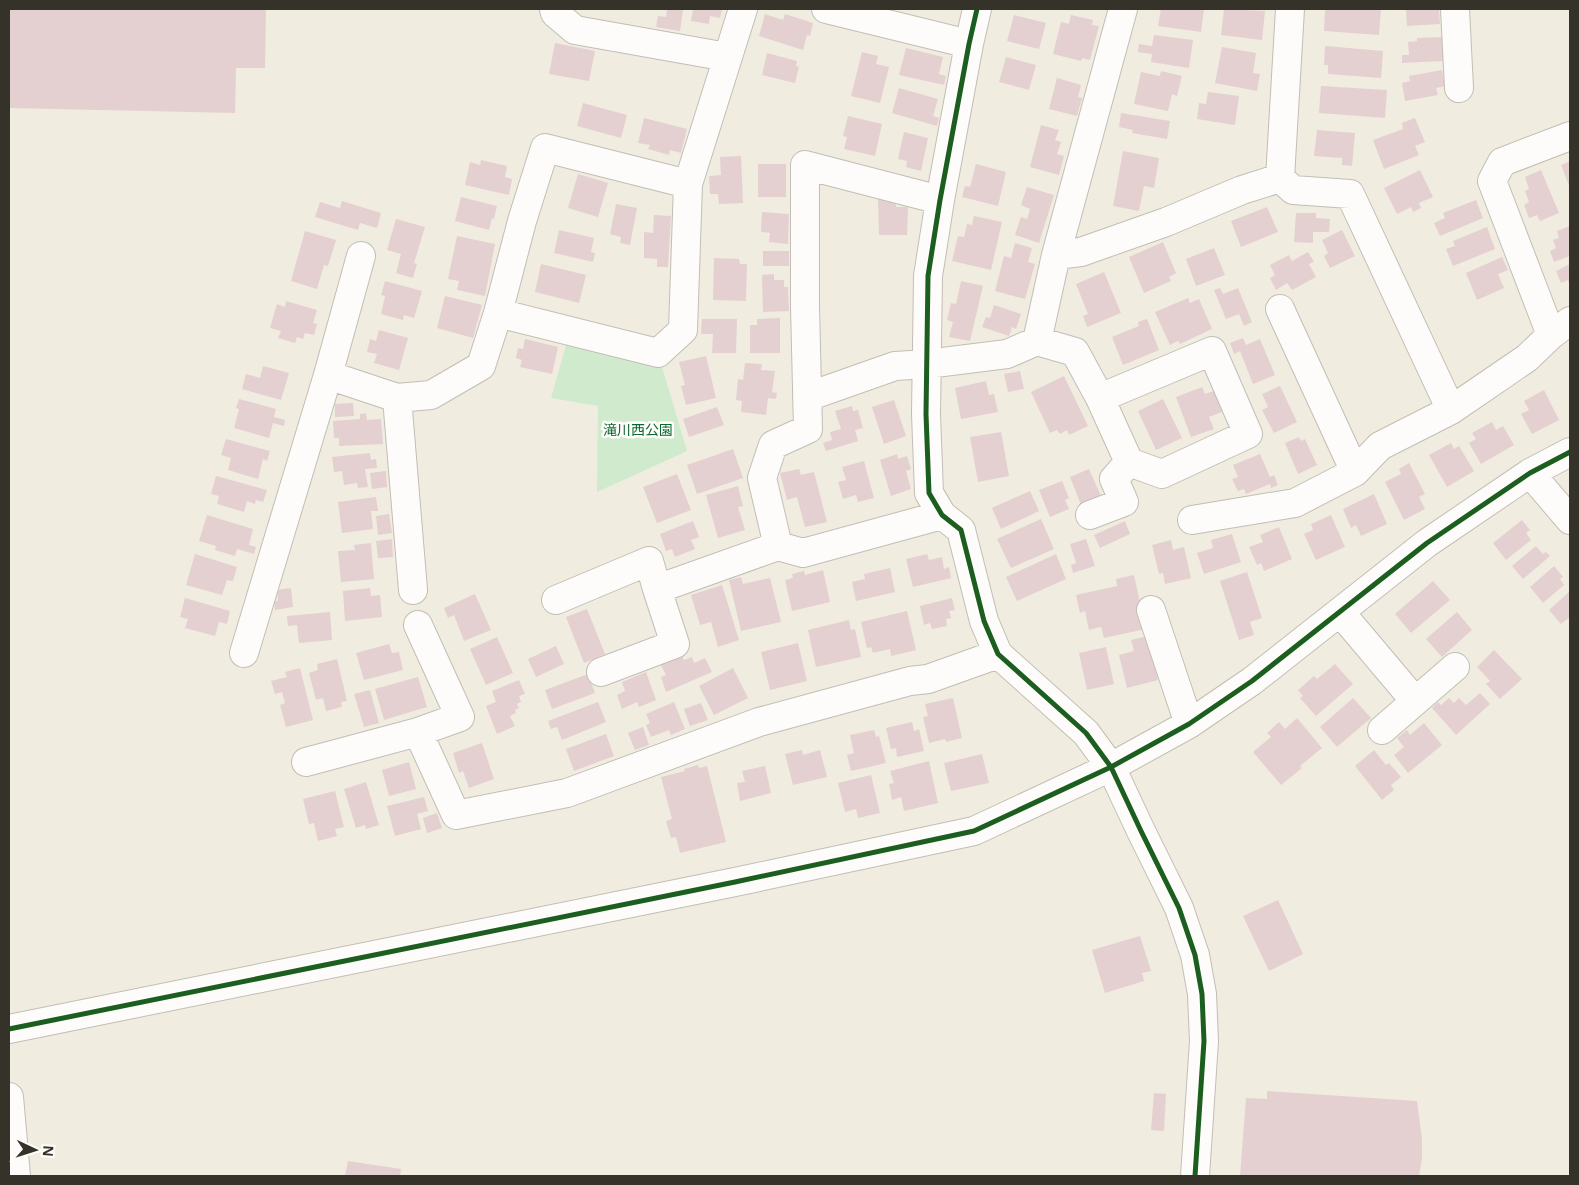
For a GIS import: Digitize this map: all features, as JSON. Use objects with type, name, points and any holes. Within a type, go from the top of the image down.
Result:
[{"type":"street","points":[[554,9],[555,13],[575,30],[727,57]]},
{"type":"street","points":[[498,313],[658,353],[683,330],[688,184],[743,9]]},
{"type":"street","points":[[826,9],[969,44]]},
{"type":"street","points":[[977,9],[940,200],[928,276],[926,414],[929,493],[942,516],[962,530],[984,621],[998,654],[1086,733],[1111,766],[1179,908],[1195,954],[1202,994],[1204,1041],[1195,1176]]},
{"type":"street","points":[[1037,341],[1056,255],[1124,9]]},
{"type":"street","points":[[1280,178],[1290,9]]},
{"type":"street","points":[[1455,9],[1459,88]]},
{"type":"street","points":[[1192,520],[1295,503],[1355,472],[1380,446],[1451,410],[1527,358],[1561,328],[1492,181],[1502,162],[1570,136]]},
{"type":"street","points":[[328,375],[397,398],[431,395],[481,366],[498,313],[522,221],[545,148],[688,184]]},
{"type":"street","points":[[778,546],[762,478],[773,445],[808,429],[805,307],[805,165],[940,200]]},
{"type":"street","points":[[1056,255],[1082,252],[1166,222],[1234,193],[1280,178]]},
{"type":"street","points":[[1280,178],[1294,190],[1350,194],[1451,410]]},
{"type":"street","points":[[244,653],[328,375],[361,256]]},
{"type":"street","points":[[1280,309],[1355,472]]},
{"type":"street","points":[[807,397],[895,366],[1007,354],[1037,341],[1075,352],[1100,398],[1129,462],[1162,474],[1248,434],[1212,351],[1100,398]]},
{"type":"street","points":[[397,398],[413,590]]},
{"type":"street","points":[[9,1029],[726,884],[974,831],[1111,766],[1189,724],[1252,681],[1427,543],[1530,473],[1570,452]]},
{"type":"street","points":[[1090,516],[1124,502],[1114,479],[1129,462]]},
{"type":"street","points":[[1530,473],[1570,520]]},
{"type":"street","points":[[656,589],[778,546],[803,553],[942,516]]},
{"type":"street","points":[[556,600],[649,561],[656,589],[675,644],[601,672]]},
{"type":"street","points":[[1150,610],[1189,724]]},
{"type":"street","points":[[1340,612],[1415,701]]},
{"type":"street","points":[[306,762],[418,732],[460,717],[418,624]]},
{"type":"street","points":[[418,732],[456,815],[567,792],[759,722],[910,681],[928,679],[998,654]]},
{"type":"street","points":[[1382,730],[1455,667]]},
{"type":"street","points":[[9,1097],[16,1176]]},
{"type":"green space","name":"滝川西公園","points":[[567,342],[662,367],[687,451],[597,492],[598,406],[551,398]]},
{"type":"building","points":[[9,9],[266,9],[265,68],[236,68],[235,113],[9,108]]},
{"type":"building","points":[[667,9],[683,10],[680,31],[656,27],[658,16],[666,17]]},
{"type":"building","points":[[693,9],[722,9],[720,18],[710,16],[709,24],[691,21]]},
{"type":"building","points":[[1161,9],[1204,9],[1201,32],[1158,26]]},
{"type":"building","points":[[1224,9],[1265,11],[1262,40],[1221,35]]},
{"type":"building","points":[[1325,9],[1381,9],[1379,35],[1324,31]]},
{"type":"building","points":[[1406,9],[1439,9],[1440,24],[1407,26]]},
{"type":"building","points":[[765,14],[783,20],[785,14],[813,23],[810,36],[807,35],[803,50],[759,36]]},
{"type":"building","points":[[1014,15],[1046,23],[1039,49],[1007,41]]},
{"type":"building","points":[[1071,15],[1093,20],[1092,25],[1099,26],[1090,60],[1082,58],[1081,61],[1053,54],[1061,22],[1069,24]]},
{"type":"building","points":[[1154,35],[1193,40],[1189,68],[1151,62],[1152,54],[1138,52],[1139,44],[1152,46]]},
{"type":"building","points":[[1443,37],[1444,61],[1402,63],[1402,55],[1409,55],[1408,42],[1417,41],[1417,38]]},
{"type":"building","points":[[555,43],[595,51],[589,81],[549,74]]},
{"type":"building","points":[[1325,46],[1383,51],[1381,78],[1328,74],[1328,65],[1324,65]]},
{"type":"building","points":[[1222,47],[1256,53],[1253,73],[1260,74],[1257,91],[1215,83]]},
{"type":"building","points":[[906,48],[943,57],[939,74],[946,76],[944,85],[899,75]]},
{"type":"building","points":[[862,52],[878,56],[876,64],[889,67],[880,103],[851,96]]},
{"type":"building","points":[[767,53],[797,61],[796,66],[799,67],[795,83],[762,75]]},
{"type":"building","points":[[1006,57],[1036,65],[1029,90],[999,82]]},
{"type":"building","points":[[1442,70],[1445,86],[1436,88],[1438,95],[1405,101],[1402,83],[1410,81],[1409,76]]},
{"type":"building","points":[[1161,71],[1182,76],[1177,96],[1172,94],[1168,111],[1134,104],[1141,72],[1160,76]]},
{"type":"building","points":[[1057,78],[1081,85],[1078,97],[1082,98],[1077,116],[1049,109]]},
{"type":"building","points":[[1321,86],[1387,90],[1385,118],[1319,113]]},
{"type":"building","points":[[899,88],[938,99],[933,116],[939,118],[937,126],[892,113]]},
{"type":"building","points":[[1208,92],[1239,96],[1235,125],[1197,119],[1199,103],[1206,104]]},
{"type":"building","points":[[583,103],[627,115],[621,138],[577,126]]},
{"type":"building","points":[[1121,113],[1170,121],[1167,139],[1132,133],[1133,130],[1119,127]]},
{"type":"building","points":[[848,116],[882,124],[875,156],[844,149],[847,137],[843,136]]},
{"type":"building","points":[[644,118],[687,129],[681,153],[670,150],[669,155],[648,149],[650,145],[638,143]]},
{"type":"building","points":[[1415,118],[1425,142],[1415,146],[1419,155],[1384,169],[1373,140],[1403,129],[1402,123]]},
{"type":"building","points":[[1041,125],[1059,130],[1055,140],[1061,142],[1057,154],[1064,156],[1059,175],[1030,167]]},
{"type":"building","points":[[1317,130],[1355,133],[1352,166],[1342,165],[1342,158],[1314,156]]},
{"type":"building","points":[[904,132],[928,138],[921,171],[906,167],[907,161],[898,159]]},
{"type":"building","points":[[1123,151],[1159,158],[1154,188],[1144,186],[1139,211],[1113,206]]},
{"type":"building","points":[[741,156],[743,203],[719,204],[718,194],[710,194],[709,176],[721,175],[720,157]]},
{"type":"building","points":[[481,160],[507,166],[505,177],[512,179],[509,195],[465,185],[470,162],[480,165]]},
{"type":"building","points":[[1570,161],[1570,188],[1561,165]]},
{"type":"building","points":[[758,164],[786,164],[786,197],[758,197]]},
{"type":"building","points":[[976,164],[1006,172],[998,206],[962,197],[965,186],[970,187]]},
{"type":"building","points":[[1420,170],[1433,197],[1419,203],[1421,208],[1413,212],[1411,207],[1397,214],[1384,188]]},
{"type":"building","points":[[1541,170],[1559,213],[1540,221],[1537,215],[1529,218],[1524,205],[1529,202],[1525,191],[1529,189],[1525,177]]},
{"type":"building","points":[[578,174],[608,183],[598,217],[568,208]]},
{"type":"building","points":[[1027,187],[1054,195],[1039,243],[1015,235],[1021,217],[1027,219],[1030,209],[1021,205]]},
{"type":"building","points":[[461,197],[497,206],[489,230],[455,221]]},
{"type":"building","points":[[878,199],[896,199],[896,207],[908,207],[907,235],[879,235]]},
{"type":"building","points":[[1476,200],[1483,218],[1440,236],[1434,223],[1445,218],[1443,213]]},
{"type":"building","points":[[342,201],[381,213],[377,228],[360,223],[358,230],[315,217],[320,202],[340,208]]},
{"type":"building","points":[[616,204],[637,208],[630,245],[620,243],[621,237],[610,234]]},
{"type":"building","points":[[1267,207],[1278,232],[1241,247],[1231,221]]},
{"type":"building","points":[[762,212],[789,214],[788,244],[769,242],[770,233],[761,232]]},
{"type":"building","points":[[1296,213],[1316,213],[1316,218],[1330,219],[1329,232],[1313,232],[1313,243],[1294,242]]},
{"type":"building","points":[[654,215],[671,216],[668,267],[657,267],[657,259],[644,258],[644,232],[653,233]]},
{"type":"building","points":[[974,216],[1002,222],[991,270],[952,261],[958,236],[964,237],[967,224],[972,225]]},
{"type":"building","points":[[396,219],[425,227],[414,263],[417,264],[413,278],[396,273],[401,254],[387,250]]},
{"type":"building","points":[[1570,226],[1570,256],[1554,262],[1550,251],[1556,248],[1553,240],[1559,238],[1557,231]]},
{"type":"building","points":[[1487,227],[1495,249],[1453,266],[1446,249],[1455,246],[1453,241]]},
{"type":"building","points":[[559,230],[594,238],[591,252],[595,253],[593,262],[554,253]]},
{"type":"building","points":[[1342,230],[1355,256],[1330,268],[1324,256],[1328,253],[1322,240]]},
{"type":"building","points":[[305,231],[336,240],[328,266],[324,265],[317,289],[291,281]]},
{"type":"building","points":[[457,236],[495,244],[485,296],[457,290],[459,281],[448,279]]},
{"type":"building","points":[[1163,242],[1176,273],[1169,277],[1171,281],[1144,293],[1129,257]]},
{"type":"building","points":[[1015,243],[1032,248],[1028,262],[1035,264],[1025,299],[995,291],[1004,256],[1011,258]]},
{"type":"building","points":[[1214,248],[1225,275],[1196,286],[1186,259]]},
{"type":"building","points":[[763,251],[789,251],[789,266],[763,266]]},
{"type":"building","points":[[1308,252],[1314,262],[1309,264],[1316,277],[1292,290],[1287,283],[1276,290],[1270,278],[1275,275],[1270,265],[1289,255],[1292,261]]},
{"type":"building","points":[[1502,257],[1508,270],[1498,274],[1504,288],[1477,300],[1466,273]]},
{"type":"building","points":[[714,258],[739,259],[740,264],[747,264],[746,301],[713,300]]},
{"type":"building","points":[[541,264],[586,275],[579,303],[535,292]]},
{"type":"building","points":[[1570,264],[1570,285],[1568,280],[1561,283],[1556,271]]},
{"type":"building","points":[[1104,272],[1121,313],[1087,327],[1083,316],[1088,314],[1076,284]]},
{"type":"building","points":[[774,274],[774,280],[784,280],[784,287],[788,287],[789,311],[763,312],[762,275]]},
{"type":"building","points":[[385,281],[422,291],[414,318],[404,315],[403,320],[381,314],[385,296],[381,295]]},
{"type":"building","points":[[961,281],[983,286],[970,341],[949,337],[953,322],[947,320],[951,303],[956,304]]},
{"type":"building","points":[[1220,288],[1223,294],[1238,288],[1252,322],[1244,326],[1239,314],[1226,319],[1214,290]]},
{"type":"building","points":[[445,296],[482,305],[473,338],[437,328]]},
{"type":"building","points":[[1188,298],[1190,303],[1199,299],[1212,329],[1180,344],[1178,341],[1170,345],[1155,312]]},
{"type":"building","points":[[286,301],[317,310],[313,323],[317,324],[314,335],[305,333],[303,339],[297,337],[295,343],[278,338],[281,331],[270,328],[277,304],[285,307]]},
{"type":"building","points":[[994,305],[1021,314],[1016,329],[1012,327],[1009,336],[982,327],[986,317],[990,318]]},
{"type":"building","points":[[780,318],[780,353],[750,353],[750,325],[757,325],[757,319]]},
{"type":"building","points":[[702,319],[737,319],[736,353],[712,353],[713,334],[701,334]]},
{"type":"building","points":[[1147,319],[1159,350],[1123,365],[1112,337],[1139,326],[1138,322]]},
{"type":"building","points":[[379,330],[408,338],[399,370],[374,363],[377,354],[367,352],[370,339],[376,341]]},
{"type":"building","points":[[1243,338],[1246,345],[1260,339],[1275,375],[1253,384],[1240,351],[1234,354],[1230,343]]},
{"type":"building","points":[[525,339],[558,347],[552,374],[520,367],[522,360],[516,358],[518,348],[523,349]]},
{"type":"building","points":[[706,356],[716,398],[686,405],[681,386],[685,385],[679,362]]},
{"type":"building","points":[[745,363],[762,364],[761,370],[775,371],[772,392],[777,393],[776,399],[768,398],[766,415],[741,412],[742,401],[736,400],[738,379],[743,380]]},
{"type":"building","points":[[263,366],[289,373],[281,400],[242,389],[246,374],[260,378]]},
{"type":"building","points":[[1020,371],[1024,389],[1008,392],[1004,374]]},
{"type":"building","points":[[1064,376],[1088,426],[1069,435],[1067,430],[1060,434],[1057,430],[1050,433],[1031,392]]},
{"type":"building","points":[[986,381],[989,395],[994,394],[998,412],[961,419],[955,388]]},
{"type":"building","points":[[1280,386],[1297,422],[1274,433],[1262,410],[1268,407],[1262,394]]},
{"type":"building","points":[[1202,387],[1205,394],[1214,391],[1222,412],[1209,417],[1214,429],[1191,437],[1176,397]]},
{"type":"building","points":[[1544,390],[1559,420],[1532,434],[1521,414],[1529,410],[1524,401]]},
{"type":"building","points":[[239,399],[276,409],[274,417],[285,420],[284,426],[273,423],[269,438],[234,428],[239,409],[236,408]]},
{"type":"building","points":[[1163,399],[1182,438],[1156,450],[1138,411]]},
{"type":"building","points":[[894,400],[906,436],[884,444],[872,407]]},
{"type":"building","points":[[353,403],[354,416],[335,417],[335,404]]},
{"type":"building","points":[[852,406],[853,411],[858,410],[863,428],[855,430],[858,441],[826,451],[823,443],[832,440],[830,432],[841,429],[835,411]]},
{"type":"building","points":[[717,407],[724,425],[689,437],[683,419]]},
{"type":"building","points":[[366,413],[367,420],[381,419],[383,444],[339,446],[339,438],[334,438],[333,421],[360,419],[360,414]]},
{"type":"building","points":[[1492,422],[1496,430],[1503,426],[1514,445],[1481,464],[1469,443],[1476,439],[1472,433]]},
{"type":"building","points":[[1001,432],[1009,476],[978,482],[970,437]]},
{"type":"building","points":[[1299,437],[1301,441],[1305,439],[1317,465],[1298,474],[1285,443]]},
{"type":"building","points":[[226,439],[270,451],[267,461],[263,459],[258,479],[228,470],[231,458],[221,455]]},
{"type":"building","points":[[1451,443],[1454,449],[1459,446],[1474,471],[1447,487],[1429,455]]},
{"type":"building","points":[[733,449],[743,478],[697,494],[687,465]]},
{"type":"building","points":[[370,453],[371,460],[376,459],[377,468],[365,469],[368,487],[358,488],[357,483],[344,485],[342,471],[334,472],[332,457]]},
{"type":"building","points":[[897,454],[898,459],[907,456],[911,469],[906,471],[911,489],[891,496],[880,460]]},
{"type":"building","points":[[1260,454],[1270,477],[1274,475],[1278,485],[1271,488],[1270,484],[1246,494],[1244,489],[1238,491],[1232,479],[1238,477],[1233,465]]},
{"type":"building","points":[[864,461],[874,498],[858,502],[856,495],[843,499],[838,482],[846,480],[842,467]]},
{"type":"building","points":[[1409,463],[1425,494],[1419,497],[1425,509],[1404,520],[1385,482],[1401,474],[1399,469]]},
{"type":"building","points":[[799,469],[801,475],[814,472],[827,522],[805,527],[797,497],[787,500],[780,473]]},
{"type":"building","points":[[1089,469],[1101,496],[1081,505],[1070,477]]},
{"type":"building","points":[[386,471],[387,487],[372,489],[370,473]]},
{"type":"building","points":[[677,474],[691,510],[657,523],[643,487]]},
{"type":"building","points":[[216,476],[267,490],[263,502],[256,500],[255,504],[247,501],[244,512],[217,504],[219,496],[211,494]]},
{"type":"building","points":[[1062,481],[1069,498],[1065,500],[1069,509],[1050,517],[1039,490]]},
{"type":"building","points":[[738,486],[743,506],[738,507],[745,530],[718,538],[706,495]]},
{"type":"building","points":[[1030,491],[1039,511],[1001,529],[992,508]]},
{"type":"building","points":[[1374,494],[1387,524],[1361,536],[1356,525],[1351,528],[1343,509]]},
{"type":"building","points":[[376,497],[378,511],[371,511],[373,529],[342,533],[338,502]]},
{"type":"building","points":[[389,514],[392,533],[378,535],[376,516]]},
{"type":"building","points":[[207,515],[253,529],[249,545],[256,547],[254,554],[237,549],[235,556],[215,550],[216,546],[199,541]]},
{"type":"building","points":[[1331,515],[1345,547],[1316,560],[1304,534],[1313,530],[1311,524]]},
{"type":"building","points":[[1041,519],[1054,549],[1011,568],[997,539]]},
{"type":"building","points":[[1522,520],[1530,530],[1526,533],[1531,540],[1506,560],[1493,543]]},
{"type":"building","points":[[693,521],[699,537],[691,540],[695,549],[675,557],[672,549],[666,551],[660,534]]},
{"type":"building","points":[[1125,521],[1130,534],[1100,548],[1094,535]]},
{"type":"building","points":[[1279,527],[1292,559],[1264,571],[1261,563],[1257,565],[1249,547],[1263,542],[1260,535]]},
{"type":"building","points":[[1232,534],[1241,562],[1204,574],[1197,553],[1213,548],[1211,540]]},
{"type":"building","points":[[392,539],[393,557],[378,558],[376,541]]},
{"type":"building","points":[[1086,539],[1095,566],[1073,573],[1071,565],[1076,563],[1070,544]]},
{"type":"building","points":[[1171,540],[1173,550],[1184,547],[1191,578],[1165,584],[1163,573],[1159,574],[1152,545]]},
{"type":"building","points":[[371,543],[374,579],[341,582],[338,551],[355,550],[354,545]]},
{"type":"building","points":[[1536,546],[1543,554],[1546,552],[1550,556],[1523,579],[1512,566]]},
{"type":"building","points":[[195,554],[237,567],[233,581],[227,580],[222,595],[186,585]]},
{"type":"building","points":[[927,554],[929,560],[942,557],[944,569],[949,567],[951,578],[913,587],[906,559]]},
{"type":"building","points":[[1056,554],[1066,579],[1017,601],[1006,577]]},
{"type":"building","points":[[1554,566],[1563,577],[1560,579],[1564,585],[1543,603],[1530,587]]},
{"type":"building","points":[[890,568],[895,592],[856,601],[852,582],[865,579],[864,574]]},
{"type":"building","points":[[823,570],[830,602],[792,611],[785,580],[793,578],[792,574],[804,571],[805,575]]},
{"type":"building","points":[[1247,572],[1262,618],[1250,622],[1254,635],[1239,640],[1220,581]]},
{"type":"building","points":[[1134,575],[1146,629],[1104,638],[1101,627],[1089,630],[1085,611],[1080,613],[1076,595],[1117,586],[1116,579]]},
{"type":"building","points":[[741,577],[743,584],[770,578],[781,622],[741,631],[729,580]]},
{"type":"building","points":[[1433,581],[1450,600],[1411,633],[1395,614]]},
{"type":"building","points":[[722,585],[739,640],[718,647],[711,622],[700,625],[691,595]]},
{"type":"building","points":[[291,588],[293,607],[275,610],[274,601],[278,601],[277,590]]},
{"type":"building","points":[[370,588],[371,596],[380,595],[382,617],[345,621],[343,591]]},
{"type":"building","points":[[1570,591],[1570,617],[1561,624],[1549,610]]},
{"type":"building","points":[[475,594],[491,630],[464,641],[454,615],[448,618],[444,608]]},
{"type":"building","points":[[185,598],[230,611],[227,624],[219,622],[215,636],[185,628],[188,619],[180,617]]},
{"type":"building","points":[[952,598],[955,610],[949,611],[951,618],[946,619],[947,626],[932,629],[930,623],[924,625],[920,606]]},
{"type":"building","points":[[587,609],[605,654],[584,663],[566,617]]},
{"type":"building","points":[[907,611],[916,650],[891,656],[890,649],[873,653],[871,647],[867,648],[861,622]]},
{"type":"building","points":[[330,612],[332,640],[299,643],[297,625],[288,626],[287,616]]},
{"type":"building","points":[[1457,612],[1472,630],[1442,657],[1426,639]]},
{"type":"building","points":[[849,620],[851,630],[855,629],[861,657],[816,667],[808,630]]},
{"type":"building","points":[[1147,636],[1158,680],[1127,688],[1119,655],[1134,651],[1131,640]]},
{"type":"building","points":[[497,637],[513,673],[486,685],[470,649]]},
{"type":"building","points":[[798,643],[807,681],[770,690],[761,652]]},
{"type":"building","points":[[389,644],[392,653],[399,652],[403,670],[364,680],[356,653]]},
{"type":"building","points":[[556,646],[564,664],[536,677],[528,659]]},
{"type":"building","points":[[1106,647],[1114,684],[1087,690],[1079,653]]},
{"type":"building","points":[[1494,650],[1522,679],[1500,699],[1486,684],[1490,681],[1477,667]]},
{"type":"building","points":[[682,656],[684,660],[692,657],[694,663],[705,658],[712,672],[666,692],[661,677],[666,675],[661,665]]},
{"type":"building","points":[[337,659],[347,701],[341,702],[342,707],[326,711],[323,698],[316,700],[309,673],[318,670],[317,664]]},
{"type":"building","points":[[1335,664],[1353,684],[1316,716],[1300,698],[1303,696],[1298,690],[1314,676],[1317,679]]},
{"type":"building","points":[[300,668],[313,720],[286,727],[280,705],[285,703],[282,692],[275,694],[271,681],[287,677],[285,672]]},
{"type":"building","points":[[733,668],[748,698],[714,715],[699,686]]},
{"type":"building","points":[[646,672],[656,700],[639,707],[637,702],[622,709],[617,695],[625,691],[622,682]]},
{"type":"building","points":[[588,674],[595,693],[552,709],[545,690]]},
{"type":"building","points":[[418,677],[427,707],[384,720],[375,689]]},
{"type":"building","points":[[519,680],[525,694],[519,696],[521,702],[517,704],[519,708],[515,710],[516,713],[510,716],[515,726],[497,734],[486,706],[496,702],[492,691]]},
{"type":"building","points":[[370,690],[379,723],[364,727],[354,694]]},
{"type":"building","points":[[1480,693],[1490,704],[1456,735],[1432,708],[1438,702],[1441,705],[1449,698],[1454,703],[1459,698],[1466,705]]},
{"type":"building","points":[[953,698],[962,738],[946,742],[945,739],[929,743],[923,717],[928,716],[925,704]]},
{"type":"building","points":[[1353,698],[1371,718],[1337,747],[1320,727]]},
{"type":"building","points":[[598,702],[606,722],[562,740],[557,727],[551,729],[548,721]]},
{"type":"building","points":[[674,702],[685,729],[671,735],[669,730],[651,737],[646,725],[650,723],[646,714]]},
{"type":"building","points":[[701,703],[708,720],[690,726],[684,709]]},
{"type":"building","points":[[1297,718],[1322,748],[1281,785],[1253,752],[1271,737],[1267,733],[1279,722],[1285,729]]},
{"type":"building","points":[[912,722],[914,731],[919,729],[924,751],[897,757],[896,748],[891,749],[886,728]]},
{"type":"building","points":[[1424,723],[1442,745],[1408,773],[1394,755],[1404,747],[1397,738],[1407,730],[1410,735]]},
{"type":"building","points":[[643,727],[649,745],[635,750],[628,733]]},
{"type":"building","points":[[874,730],[876,737],[879,736],[886,763],[851,771],[847,755],[854,753],[850,735]]},
{"type":"building","points":[[606,734],[614,756],[574,771],[566,749]]},
{"type":"building","points":[[482,743],[494,779],[469,788],[463,771],[459,773],[453,753]]},
{"type":"building","points":[[802,750],[803,755],[820,750],[827,777],[793,785],[785,754]]},
{"type":"building","points":[[1374,750],[1386,765],[1389,763],[1401,777],[1391,785],[1394,790],[1382,800],[1355,766]]},
{"type":"building","points":[[982,754],[989,783],[951,791],[944,763]]},
{"type":"building","points":[[929,761],[938,803],[904,811],[901,797],[892,800],[889,784],[894,783],[890,771]]},
{"type":"building","points":[[409,762],[416,789],[389,796],[382,770]]},
{"type":"building","points":[[698,765],[699,768],[707,766],[726,842],[680,853],[676,837],[671,838],[666,821],[672,819],[661,777],[685,771],[684,769]]},
{"type":"building","points":[[765,766],[771,793],[740,801],[737,783],[745,782],[742,771]]},
{"type":"building","points":[[871,775],[880,813],[858,818],[856,809],[845,812],[838,783]]},
{"type":"building","points":[[366,782],[379,825],[366,829],[365,825],[356,828],[344,789]]},
{"type":"building","points":[[335,791],[344,827],[335,829],[337,836],[318,841],[314,823],[309,824],[303,799]]},
{"type":"building","points":[[424,797],[428,811],[417,814],[421,829],[395,836],[387,806]]},
{"type":"building","points":[[437,813],[442,828],[427,833],[423,818]]},
{"type":"building","points":[[1278,900],[1303,954],[1269,971],[1243,916]]},
{"type":"building","points":[[1140,936],[1151,971],[1142,973],[1144,981],[1105,993],[1092,950]]},
{"type":"building","points":[[1267,1091],[1417,1101],[1422,1139],[1422,1158],[1419,1176],[1240,1176],[1246,1098],[1267,1099]]},
{"type":"building","points":[[1154,1093],[1166,1094],[1164,1131],[1151,1130]]},
{"type":"building","points":[[348,1161],[401,1169],[400,1176],[345,1176]]},
{"type":"cycle path","points":[[977,9],[940,200],[928,276],[926,414],[929,493],[942,515],[961,530],[984,621],[998,654],[1086,733],[1111,767],[1179,908],[1195,955],[1202,994],[1204,1041],[1195,1176]]},
{"type":"cycle path","points":[[9,1029],[735,882],[974,831],[1111,767],[1189,724],[1252,681],[1427,543],[1530,473],[1570,452]]}]
